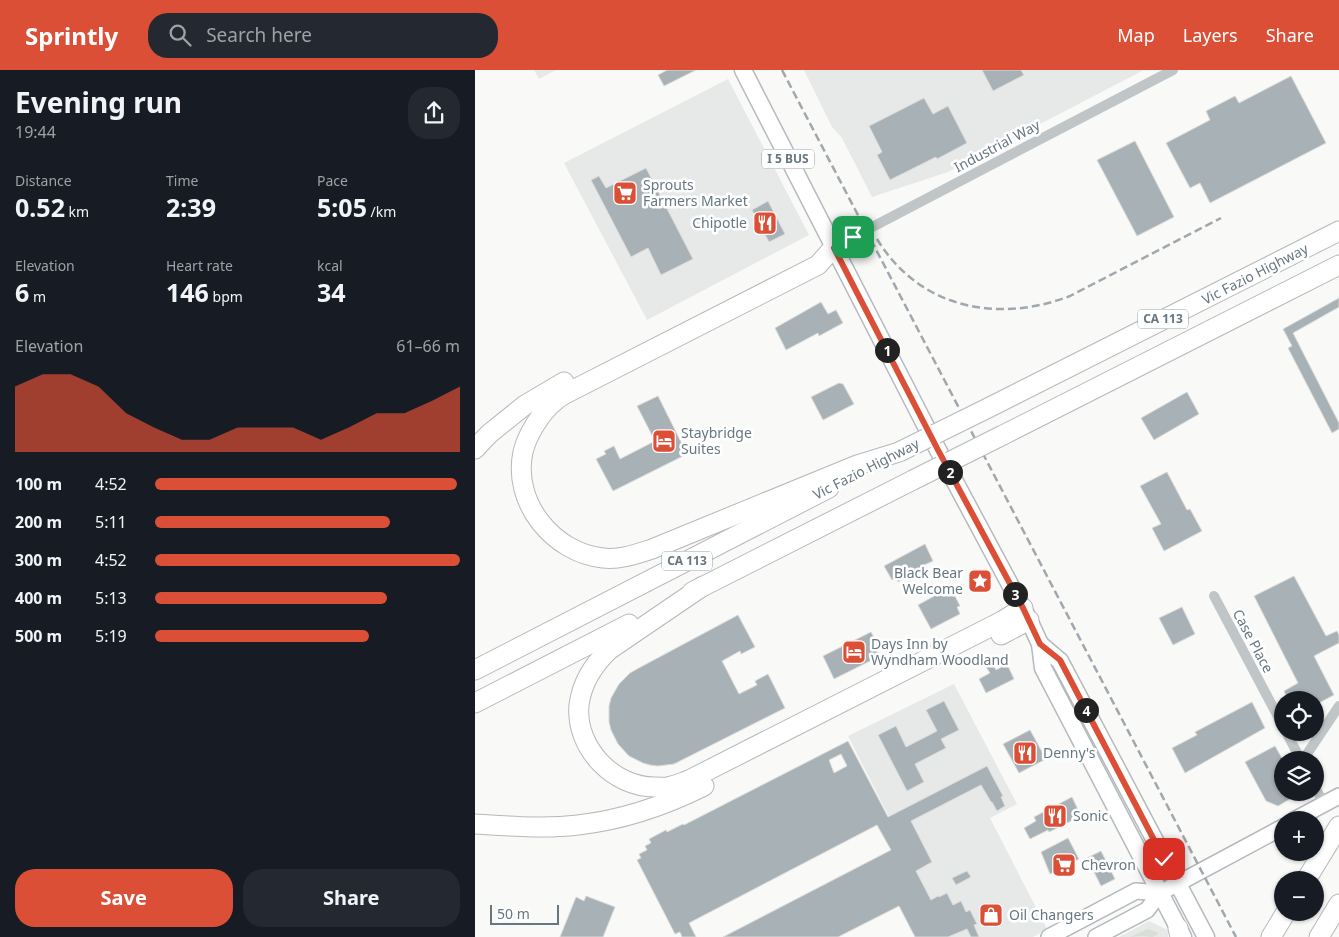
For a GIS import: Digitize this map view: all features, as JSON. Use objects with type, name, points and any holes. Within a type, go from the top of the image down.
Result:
[{"type":"highway","name":"Vic Fazio Highway","points":[[475,670],[899,452],[1339,231]]},
{"type":"highway","points":[[475,449],[489,434],[525,405],[566,380],[813,255],[834,248]]},
{"type":"highway","points":[[834,248],[818,265],[571,391],[555,401],[540,416],[523,452],[524,490],[533,513],[547,530],[560,541],[583,554],[603,558],[616,558],[632,556],[651,549],[857,465],[899,452]]},
{"type":"highway","name":"CA 113","points":[[475,703],[1339,265]]},
{"type":"highway","points":[[703,586],[609,650],[597,662],[584,684],[579,706],[580,725],[588,747],[603,766],[623,780],[645,787],[670,787],[689,780],[1002,621],[1026,614]]},
{"type":"highway","points":[[475,824],[524,827],[578,825],[615,819],[666,804],[694,791],[1026,614]]},
{"type":"highway","points":[[1312,871],[1338,828]]},
{"type":"highway","points":[[1319,937],[1339,904]]},
{"type":"highway","points":[[1271,937],[1281,921]]},
{"type":"main road","name":"I 5 BUS","points":[[743,70],[938,450],[1026,614],[1040,644],[1043,668],[1180,934]]},
{"type":"main road","name":"I 5 BUS","points":[[1040,644],[1060,660],[1178,884]]},
{"type":"main road","points":[[1063,705],[1077,709],[1088,729],[1105,745]]},
{"type":"main road","points":[[1311,811],[1339,796]]},
{"type":"main road","points":[[1096,937],[1147,910],[1160,893],[1274,831]]},
{"type":"main road","points":[[1178,884],[1206,937]]},
{"type":"main road","points":[[1049,937],[1137,891],[1160,893]]},
{"type":"street","name":"Industrial Way","points":[[834,248],[1173,70]]},
{"type":"street","name":"Case Place","points":[[1214,596],[1274,709]]},
{"type":"street","points":[[1308,751],[1339,706]]},
{"type":"shaded area","points":[[534,70],[556,70],[539,79]]},
{"type":"shaded area","points":[[804,70],[1144,70],[948,172],[872,197],[842,138],[832,127]]},
{"type":"shaded area","points":[[728,79],[809,235],[647,320],[564,163]]},
{"type":"shaded area","points":[[954,684],[1017,804],[990,818],[1047,929],[1033,937],[950,937],[848,736]]},
{"type":"shaded area","points":[[1149,921],[1168,930],[1168,937],[1119,937]]},
{"type":"shaded area","points":[[1148,929],[1159,933],[1153,937],[1130,937]]},
{"type":"building","points":[[667,70],[696,70],[664,86],[658,75]]},
{"type":"building","points":[[982,70],[1021,70],[1024,75],[993,91]]},
{"type":"building","points":[[1291,76],[1326,143],[1210,203],[1200,183],[1190,188],[1166,143],[1210,120],[1206,111],[1235,96],[1239,103]]},
{"type":"building","points":[[924,98],[933,114],[948,106],[967,143],[890,180],[877,155],[882,152],[869,126]]},
{"type":"building","points":[[1135,141],[1174,217],[1137,236],[1097,160]]},
{"type":"building","points":[[646,168],[693,259],[661,275],[648,248],[631,257],[591,180],[599,176],[606,188]]},
{"type":"building","points":[[768,201],[785,234],[769,242],[752,210]]},
{"type":"building","points":[[1339,298],[1339,307],[1293,333],[1339,423],[1339,429],[1332,433],[1288,348],[1292,346],[1283,329]]},
{"type":"building","points":[[821,302],[828,314],[836,310],[843,323],[819,336],[818,333],[786,350],[775,328]]},
{"type":"building","points":[[839,383],[843,384],[854,404],[823,420],[811,397]]},
{"type":"building","points":[[1187,392],[1199,414],[1154,440],[1141,418]]},
{"type":"building","points":[[658,396],[687,454],[613,491],[596,459],[606,454],[604,451],[614,446],[620,459],[655,441],[637,406]]},
{"type":"building","points":[[1167,472],[1187,510],[1190,509],[1202,531],[1164,551],[1152,528],[1161,524],[1140,486]]},
{"type":"building","points":[[925,544],[933,561],[922,566],[923,569],[898,582],[896,578],[892,580],[884,566]]},
{"type":"building","points":[[1294,576],[1326,636],[1337,631],[1339,635],[1339,643],[1314,656],[1334,695],[1324,700],[1324,691],[1284,691],[1298,683],[1254,596]]},
{"type":"building","points":[[947,589],[948,591],[952,590],[960,606],[957,607],[960,614],[931,629],[918,605]]},
{"type":"building","points":[[1182,607],[1195,634],[1173,645],[1159,618]]},
{"type":"building","points":[[738,615],[755,647],[741,654],[740,651],[722,661],[739,694],[757,685],[755,681],[768,674],[785,708],[674,764],[650,765],[629,756],[618,744],[609,722],[611,698],[619,684],[630,673]]},
{"type":"building","name":"Days Inn by Wyndham Woodland","points":[[871,632],[879,647],[876,649],[880,656],[834,679],[823,656]]},
{"type":"building","points":[[993,664],[996,670],[1007,664],[1014,679],[986,693],[979,679],[990,673],[986,667]]},
{"type":"building","points":[[944,701],[959,730],[941,739],[946,748],[915,764],[924,782],[907,791],[878,735],[896,726],[906,747],[937,731],[926,710]]},
{"type":"building","points":[[1252,702],[1265,728],[1185,773],[1172,748],[1197,735],[1195,732]]},
{"type":"building","points":[[1030,730],[1046,759],[1019,773],[1003,744]]},
{"type":"building","points":[[848,741],[888,817],[987,766],[1003,796],[1001,797],[1005,806],[997,811],[981,785],[911,821],[932,862],[916,871],[931,900],[947,893],[953,905],[961,901],[966,912],[970,910],[977,924],[974,925],[979,937],[971,937],[967,929],[948,937],[915,937],[899,906],[838,937],[723,937],[891,850],[877,825],[689,923],[696,937],[682,937],[680,932],[675,934],[637,860],[641,858],[639,854],[647,850],[645,846],[651,843],[649,839],[666,830],[667,832]],"holes":[[[841,754],[847,766],[834,773],[829,760]]]},
{"type":"building","points":[[1275,746],[1278,751],[1274,751],[1274,801],[1287,801],[1278,806],[1266,801],[1245,762]]},
{"type":"building","points":[[1072,797],[1081,816],[1030,839],[1024,828],[1036,821],[1034,817]]},
{"type":"building","points":[[1068,838],[1079,859],[1071,863],[1073,867],[1060,873],[1058,870],[1050,874],[1041,852]]},
{"type":"building","points":[[1101,851],[1115,879],[1101,886],[1087,858]]},
{"type":"building","points":[[967,871],[971,877],[956,885],[952,878]]},
{"type":"building","points":[[586,896],[615,907],[603,937],[560,937],[576,897],[584,901]]},
{"type":"building","points":[[995,908],[1000,918],[990,924],[985,914]]},
{"type":"railway","points":[[782,70],[1236,937]]},
{"type":"railway","points":[[877,239],[894,262],[915,281],[937,295],[962,304],[988,308],[1015,309],[1070,296],[1221,218]]},
{"type":"place","name":"Sprouts Farmers Market","points":[[625,193]]},
{"type":"place","name":"Chipotle","points":[[765,223]]},
{"type":"place","name":"Staybridge Suites","points":[[664,441]]},
{"type":"place","name":"Black Bear Welcome","points":[[980,581]]},
{"type":"place","name":"Days Inn by Wyndham Woodland","points":[[854,652]]},
{"type":"place","name":"Denny's","points":[[1025,753]]},
{"type":"place","name":"Sonic","points":[[1055,816]]},
{"type":"place","name":"Chevron","points":[[1064,865]]},
{"type":"place","name":"Oil Changers","points":[[991,915]]},
{"type":"route","points":[[853,237],[834,248],[938,450],[1023,608],[1040,644],[1060,660],[1164,859]]}]
